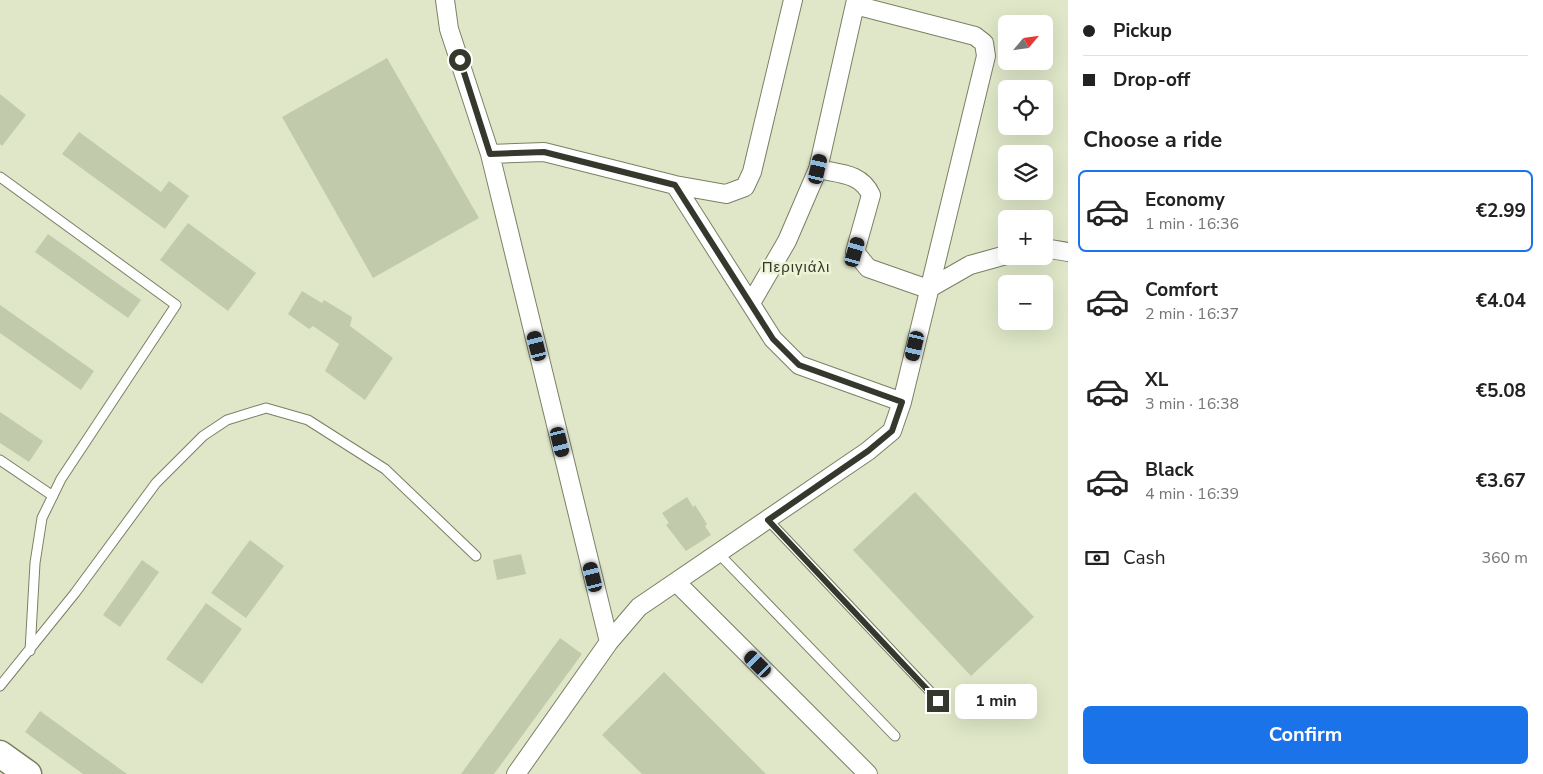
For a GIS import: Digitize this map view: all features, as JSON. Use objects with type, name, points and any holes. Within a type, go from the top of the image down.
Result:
[{"type":"main road","points":[[0,754],[28,774]]},
{"type":"street","points":[[445,0],[449,29],[490,154],[609,642]]},
{"type":"street","points":[[490,154],[544,152],[675,185],[726,194],[745,187],[752,172],[793,0]]},
{"type":"street","points":[[516,774],[609,642],[639,607],[868,451],[892,431],[902,402],[986,56],[984,43],[975,36],[855,2],[818,169],[787,241],[750,304]]},
{"type":"street","points":[[818,169],[860,179],[867,186],[871,195],[855,252],[868,268],[928,289],[970,265],[998,257]]},
{"type":"street","points":[[675,185],[773,339],[799,365],[902,402]]},
{"type":"street","points":[[1053,250],[1068,252]]},
{"type":"street","points":[[676,582],[868,774]]},
{"type":"lane","points":[[0,177],[176,305],[61,479],[42,518],[35,563],[30,651]]},
{"type":"lane","points":[[0,686],[30,651],[156,483],[203,436],[219,425],[227,420],[266,408],[308,420],[385,469],[476,556]]},
{"type":"lane","points":[[0,460],[53,496]]},
{"type":"lane","points":[[768,520],[938,701]]},
{"type":"lane","points":[[719,554],[895,736]]},
{"type":"building","points":[[387,58],[479,218],[373,278],[282,117]]},
{"type":"building","points":[[0,94],[26,115],[2,146],[0,144]]},
{"type":"building","points":[[79,132],[161,192],[169,181],[189,196],[165,229],[62,154]]},
{"type":"building","points":[[188,223],[256,273],[228,311],[160,260]]},
{"type":"building","points":[[48,234],[141,300],[128,318],[35,252]]},
{"type":"building","points":[[302,291],[322,303],[324,300],[352,317],[350,326],[393,358],[365,400],[325,371],[339,344],[313,326],[309,329],[288,314]]},
{"type":"building","points":[[0,305],[94,371],[81,390],[0,333]]},
{"type":"building","points":[[0,412],[43,441],[29,462],[0,443]]},
{"type":"building","points":[[915,492],[1034,617],[971,676],[853,550]]},
{"type":"building","points":[[687,497],[693,507],[695,505],[707,524],[705,526],[711,535],[686,551],[666,525],[669,523],[662,513]]},
{"type":"building","points":[[250,540],[284,566],[246,618],[211,593]]},
{"type":"building","points":[[521,554],[526,574],[497,580],[493,560]]},
{"type":"building","points":[[142,560],[159,572],[120,627],[103,615]]},
{"type":"building","points":[[206,603],[242,629],[202,684],[166,659]]},
{"type":"building","points":[[560,638],[582,654],[494,774],[461,774]]},
{"type":"building","points":[[664,672],[766,774],[642,774],[602,735]]},
{"type":"building","points":[[40,711],[127,774],[83,774],[25,732]]},
{"type":"district","name":"Περιγιάλι","points":[[796,267]]},
{"type":"route","points":[[460,60],[490,154],[544,152],[675,185],[773,339],[799,365],[902,402],[892,431],[868,451],[768,520],[938,701]]}]
